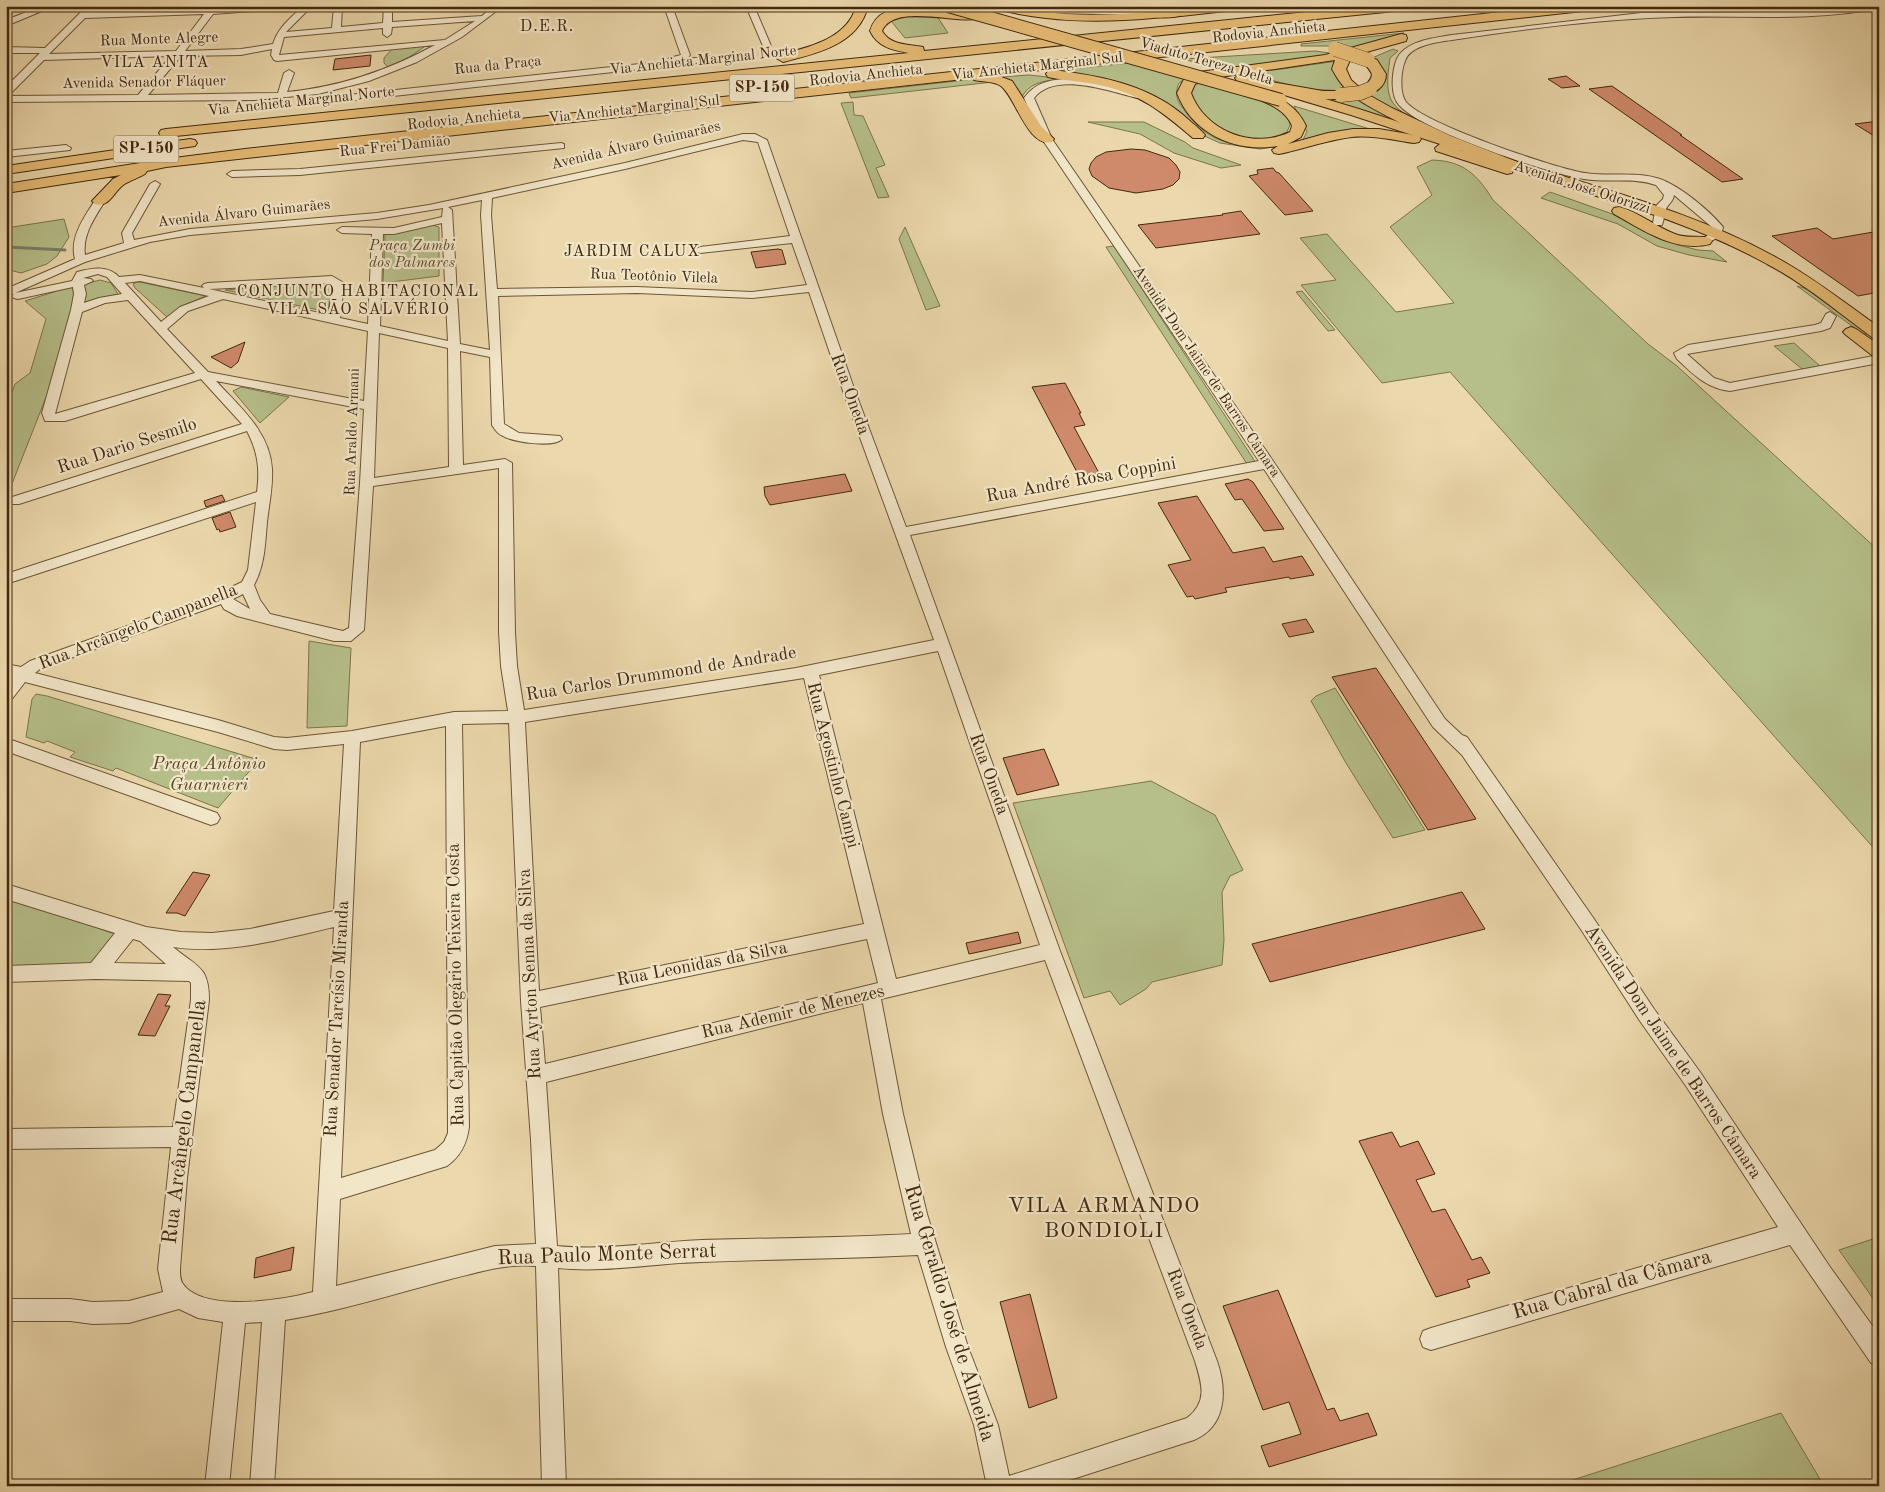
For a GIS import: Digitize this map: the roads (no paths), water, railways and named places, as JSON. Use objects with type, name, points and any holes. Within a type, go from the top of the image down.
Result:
[{"type":"highway","points":[[605,86],[800,54],[823,46],[846,33],[857,22],[862,6]]},
{"type":"highway","points":[[1181,12],[1235,6]]},
{"type":"highway","name":"Rodovia Anchieta","points":[[6,175],[186,149],[1519,6]]},
{"type":"highway","name":"Via Anchieta Marginal Sul","points":[[6,189],[168,162],[1592,6]]},
{"type":"highway","name":"Via Anchieta Marginal Norte","points":[[6,159],[66,148],[215,126],[605,86],[1411,9]]},
{"type":"highway","name":"Rodovia Anchieta","points":[[6,170],[162,146],[1411,9]]},
{"type":"highway","points":[[967,51],[926,51],[901,47],[883,40],[876,31],[879,22],[885,18],[912,11],[939,11],[988,18]]},
{"type":"highway","points":[[1414,138],[1380,133],[1356,133],[1290,138],[1271,142],[1249,142],[1221,135],[1209,128],[1185,98],[1185,88],[1193,79],[1208,74],[1316,61],[1341,52],[1490,18]]},
{"type":"highway","points":[[1130,57],[1255,53],[1310,48],[1341,52],[1368,60],[1376,67],[1380,75],[1379,81],[1370,89],[1360,93],[1341,95],[1316,94],[1259,88]]},
{"type":"highway","points":[[1341,52],[1341,74],[1348,86],[1367,100],[1399,117],[1515,166]]},
{"type":"highway","points":[[541,105],[863,61]]},
{"type":"highway","points":[[994,71],[1042,73],[1094,79],[1125,87],[1154,100],[1176,114],[1196,133],[1222,145],[1259,151],[1300,138]]},
{"type":"highway","points":[[930,78],[982,77],[1005,83],[1036,129],[1047,139]]},
{"type":"highway","points":[[1259,88],[1282,104],[1296,118],[1300,138]]},
{"type":"highway","points":[[100,201],[125,177],[168,162]]},
{"type":"highway","points":[[49,181],[80,182],[96,185],[102,191],[100,201]]},
{"type":"main road","name":"Viaduto Tereza Delta","points":[[948,6],[1259,88]]},
{"type":"main road","name":"Viaduto Tereza Delta","points":[[980,6],[1241,78],[1259,88]]},
{"type":"main road","points":[[996,6],[1040,16],[1073,19],[1112,19],[1181,12]]},
{"type":"main road","name":"Avenida José Odorizzi","points":[[1259,88],[1385,122],[1661,213],[1711,238],[1791,271],[1879,336]]},
{"type":"main road","name":"Avenida José Odorizzi","points":[[1282,104],[1414,138],[1606,204],[1661,213]]},
{"type":"main road","points":[[1606,204],[1676,239],[1696,243],[1711,238]]},
{"type":"main road","name":"Avenida José Odorizzi","points":[[1711,238],[1790,288],[1879,353]]},
{"type":"street","points":[[6,23],[50,6]]},
{"type":"street","points":[[6,93],[92,6]]},
{"type":"street","points":[[308,6],[280,35],[275,57],[446,42],[454,47],[453,50],[405,64]]},
{"type":"street","points":[[336,30],[338,6]]},
{"type":"street","points":[[387,70],[379,60],[387,47],[388,6]]},
{"type":"street","points":[[405,64],[485,18],[499,6]]},
{"type":"street","points":[[636,66],[676,60],[686,56],[668,6]]},
{"type":"street","points":[[750,6],[768,46]]},
{"type":"street","points":[[1040,6],[1047,10],[1129,13],[1181,12]]},
{"type":"street","points":[[1711,238],[1718,227],[1670,188],[1659,182],[1637,178],[1589,177],[1566,172],[1505,152],[1428,121],[1409,110],[1399,99],[1399,61],[1404,53],[1412,48],[1444,40],[1623,17],[1676,14],[1786,14],[1876,6]]},
{"type":"street","points":[[84,15],[275,7]]},
{"type":"street","points":[[140,98],[214,9]]},
{"type":"street","points":[[280,35],[387,25],[454,16],[485,18]]},
{"type":"street","points":[[454,16],[455,36]]},
{"type":"street","name":"Rua Monte Alegre","points":[[6,50],[44,54],[179,53],[249,51],[277,46]]},
{"type":"street","name":"Rua da Praça","points":[[289,104],[711,59]]},
{"type":"street","name":"Avenida Senador Fláquer","points":[[6,99],[282,95],[317,91],[405,64]]},
{"type":"street","points":[[282,95],[289,73]]},
{"type":"street","name":"Avenida Dom Jaime de Barros Câmara","points":[[1154,100],[1082,83],[1057,82],[1042,85],[1033,91],[1029,100],[1045,127],[1047,139],[1312,521],[1404,669],[1440,723],[1467,750]]},
{"type":"street","points":[[317,91],[329,99]]},
{"type":"street","name":"Avenida Álvaro Guimarães","points":[[407,208],[446,205],[625,166],[743,137],[755,137],[762,140]]},
{"type":"street","name":"Rua Oneda","points":[[762,140],[849,391],[902,532],[1051,951],[1213,1382],[1211,1407],[1205,1420],[1194,1428],[1013,1486]]},
{"type":"street","name":"Rua Frei Damião","points":[[232,174],[300,172],[561,146]]},
{"type":"street","points":[[6,154],[66,148]]},
{"type":"street","points":[[1659,182],[1668,194],[1661,213]]},
{"type":"street","points":[[128,239],[155,184]]},
{"type":"street","points":[[487,196],[486,215],[496,355],[496,414],[500,427],[504,432],[514,437],[555,439]]},
{"type":"street","name":"Avenida Álvaro Guimarães","points":[[101,243],[174,234],[370,217],[407,208],[487,196]]},
{"type":"street","points":[[81,260],[79,252],[83,234],[88,220],[100,201]]},
{"type":"street","points":[[1661,213],[1681,204],[1698,211]]},
{"type":"street","points":[[367,483],[456,470],[454,346],[446,205]]},
{"type":"street","name":"Avenida Álvaro Guimarães","points":[[79,279],[145,249],[173,243],[356,229],[378,231],[402,230],[447,219]]},
{"type":"street","name":"Rua Araldo Armani","points":[[264,618],[334,636],[346,637],[355,633],[358,626],[367,483],[378,231]]},
{"type":"street","name":"Avenida Álvaro Guimarães","points":[[8,294],[128,239]]},
{"type":"street","points":[[700,250],[796,239]]},
{"type":"street","points":[[8,294],[79,279],[102,278],[115,281],[136,278],[223,295],[496,355]]},
{"type":"street","points":[[79,279],[80,294],[77,310],[48,413],[50,418],[60,418],[202,375],[369,406]]},
{"type":"street","points":[[186,288],[332,279],[338,283],[334,319]]},
{"type":"street","name":"Rua Arcângelo Campanella","points":[[6,694],[14,672],[224,597],[247,585],[255,570],[265,494],[265,456],[261,444],[251,426],[115,281]]},
{"type":"street","name":"Rua Teotônio Vilela","points":[[492,293],[563,290],[653,290],[752,296],[814,288]]},
{"type":"street","points":[[160,329],[184,309],[223,295]]},
{"type":"street","points":[[77,310],[102,300],[130,296]]},
{"type":"street","points":[[1830,316],[1826,325],[1817,328],[1688,349],[1683,351],[1681,356],[1707,380],[1718,386],[1730,387],[1879,359]]},
{"type":"street","points":[[221,394],[227,386],[241,381]]},
{"type":"street","name":"Rua Dario Sesmilo","points":[[14,501],[251,426]]},
{"type":"street","name":"Rua Ayrton Senna da Silva","points":[[456,470],[505,463],[507,506],[505,537],[506,632],[509,666],[518,716],[530,1001],[547,1256],[554,1486]]},
{"type":"street","name":"Rua André Rosa Coppini","points":[[902,532],[1277,470]]},
{"type":"street","points":[[6,579],[265,494]]},
{"type":"street","points":[[247,585],[253,602],[264,618]]},
{"type":"street","points":[[224,597],[233,608],[264,618]]},
{"type":"street","name":"Rua Agostinho Campi","points":[[880,992],[874,930],[810,672],[942,644]]},
{"type":"street","name":"Avenida Dom Jaime de Barros Câmara","points":[[1404,669],[1420,680],[1879,1355]]},
{"type":"street","points":[[14,672],[218,726],[274,743],[287,744],[352,737],[454,718],[518,716]]},
{"type":"street","name":"Rua Carlos Drummond de Andrade","points":[[518,716],[810,672]]},
{"type":"street","name":"Rua Capitão Olegário Teixeira Costa","points":[[329,1192],[440,1159],[450,1152],[457,1142],[459,1127],[454,718]]},
{"type":"street","name":"Rua Senador Tarcísio Miranda","points":[[324,1302],[352,737]]},
{"type":"street","points":[[6,744],[211,818]]},
{"type":"street","points":[[6,891],[146,936],[191,941],[254,937],[342,917]]},
{"type":"street","name":"Rua Leonidas da Silva","points":[[530,1001],[874,930]]},
{"type":"street","points":[[96,970],[128,931]]},
{"type":"street","points":[[146,936],[189,970]]},
{"type":"street","points":[[189,970],[183,950],[191,941]]},
{"type":"street","name":"Rua Ademir de Menezes","points":[[535,1076],[1051,951]]},
{"type":"street","points":[[6,974],[96,970],[189,970]]},
{"type":"street","name":"Rua Arcângelo Campanella","points":[[180,1298],[170,1282],[169,1269],[182,1137],[200,994],[200,983],[189,970]]},
{"type":"street","name":"Rua Geraldo José de Almeida","points":[[880,992],[893,1114],[924,1244],[964,1368],[986,1425],[999,1486]]},
{"type":"street","points":[[6,1138],[182,1137]]},
{"type":"street","name":"Rua Cabral da Câmara","points":[[1431,1339],[1794,1232]]},
{"type":"street","name":"Rua Paulo Monte Serrat","points":[[180,1298],[208,1310],[235,1312],[274,1311],[324,1302],[495,1257],[529,1254],[579,1259],[701,1251],[839,1249],[924,1244]]},
{"type":"street","points":[[6,1310],[70,1310],[93,1313],[129,1312],[180,1298]]},
{"type":"street","points":[[262,1486],[274,1311]]},
{"type":"street","points":[[217,1486],[235,1312]]},
{"type":"waterway","points":[[6,247],[65,250]]},
{"type":"district","name":"D.E.R.","points":[[547,27]]},
{"type":"district","name":"VILA ANITA","points":[[155,63]]},
{"type":"district","name":"JARDIM CALUX","points":[[632,252]]},
{"type":"district","name":"CONJUNTO HABITACIONAL VILA SÃO SALVÉRIO","points":[[358,301]]},
{"type":"district","name":"VILA ARMANDO BONDIOLI","points":[[1104,1218]]},
{"type":"park label","name":"Praça Zumbi dos Palmares","points":[[412,254]]},
{"type":"park label","name":"Praça Antônio Guarnieri","points":[[209,774]]}]
